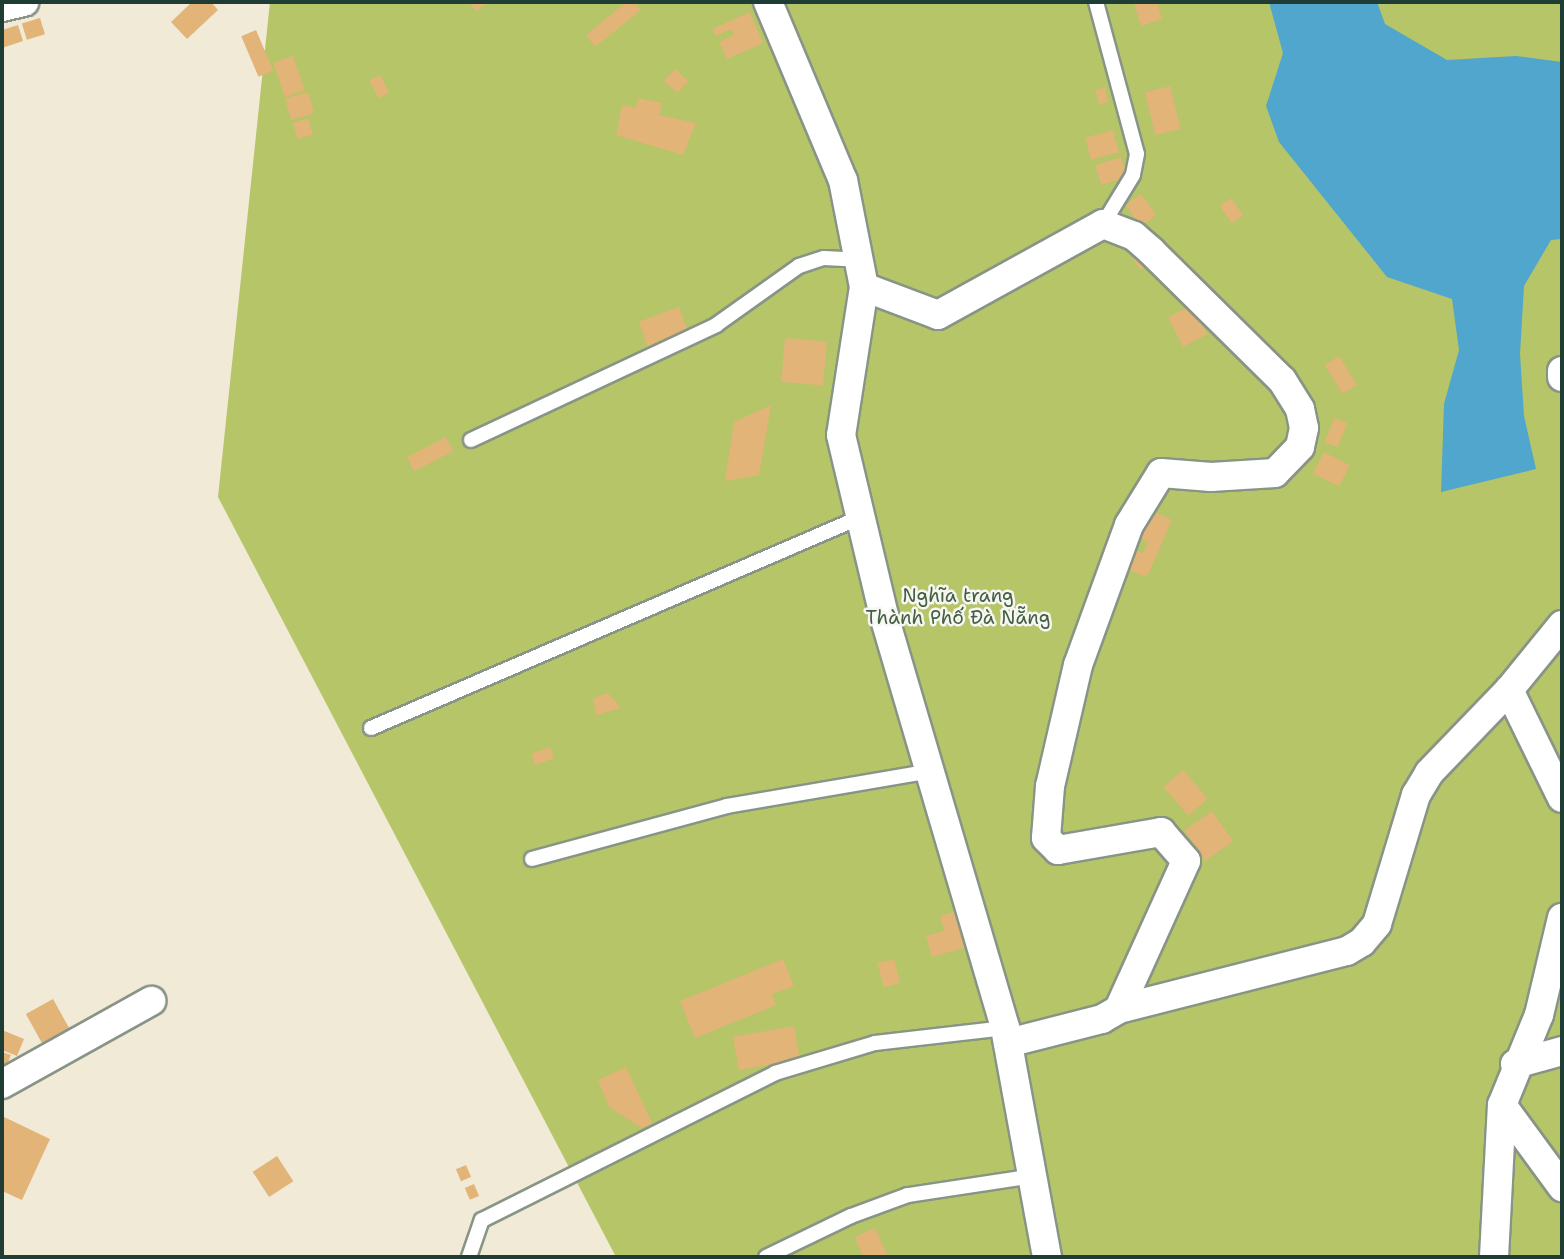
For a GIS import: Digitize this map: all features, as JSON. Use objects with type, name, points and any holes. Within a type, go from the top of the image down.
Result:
[{"type":"street","points":[[2,7],[24,2]]},
{"type":"street","points":[[768,2],[842,180],[861,274],[841,435],[884,616],[1007,1035],[1047,1257]]},
{"type":"street","points":[[861,274],[938,314],[1103,224],[1134,236],[1282,380],[1300,409],[1304,428],[1300,447],[1275,473],[1211,477],[1160,473],[1129,525],[1078,665],[1050,786],[1045,838],[1058,850],[1067,850],[1161,832],[1186,861],[1119,1009]]},
{"type":"street","points":[[1562,371],[1562,377]]},
{"type":"street","points":[[1007,1035],[1102,1019],[1119,1009],[1346,951],[1363,942],[1377,924],[1416,795],[1429,773],[1509,690],[1562,625]]},
{"type":"street","points":[[1509,690],[1562,798]]},
{"type":"street","points":[[1494,1257],[1502,1105],[1515,1064],[1539,1015],[1562,918]]},
{"type":"street","points":[[2,1084],[151,1001]]},
{"type":"street","points":[[1515,1064],[1562,1051]]},
{"type":"street","points":[[1502,1105],[1562,1187]]},
{"type":"lane","points":[[1096,2],[1137,154],[1133,175],[1103,224]]},
{"type":"lane","points":[[471,440],[716,325],[799,266],[824,258],[861,274]]},
{"type":"lane","points":[[371,728],[860,517]]},
{"type":"lane","points":[[532,859],[727,806],[931,771]]},
{"type":"lane","points":[[470,1257],[482,1220],[775,1073],[875,1043],[1007,1035]]},
{"type":"lane","points":[[766,1257],[851,1216],[908,1195],[1033,1176]]},
{"type":"green space","name":"Nghĩa trang Thành Phố Đà Nẵng","points":[[270,2],[1562,2],[1562,1257],[616,1257],[218,497]]},
{"type":"water","points":[[1269,2],[1377,2],[1385,24],[1447,60],[1516,56],[1562,62],[1562,239],[1551,240],[1524,286],[1520,354],[1524,416],[1536,469],[1441,492],[1444,404],[1459,350],[1452,299],[1387,277],[1279,142],[1266,106],[1283,53]]},
{"type":"building","points":[[192,2],[211,2],[218,10],[187,39],[171,22]]},
{"type":"building","points":[[468,2],[488,2],[477,11]]},
{"type":"building","points":[[626,2],[634,2],[641,10],[595,47],[586,35]]},
{"type":"building","points":[[1157,2],[1162,19],[1141,26],[1134,3]]},
{"type":"building","points":[[750,12],[763,43],[727,59],[719,42],[734,35],[731,29],[716,36],[712,29]]},
{"type":"building","points":[[40,18],[45,34],[27,40],[22,24]]},
{"type":"building","points":[[18,25],[23,41],[2,48],[2,30]]},
{"type":"building","points":[[256,30],[273,71],[258,77],[241,36]]},
{"type":"building","points":[[293,56],[305,90],[285,97],[273,63]]},
{"type":"building","points":[[675,69],[688,81],[677,93],[664,81]]},
{"type":"building","points":[[380,75],[389,93],[378,98],[369,80]]},
{"type":"building","points":[[1170,86],[1181,129],[1155,135],[1145,92]]},
{"type":"building","points":[[1105,87],[1108,102],[1099,104],[1095,90]]},
{"type":"building","points":[[308,92],[314,113],[291,120],[285,99]]},
{"type":"building","points":[[638,98],[662,103],[659,115],[696,123],[683,155],[616,135],[622,105],[636,108]]},
{"type":"building","points":[[308,118],[313,134],[298,139],[293,123]]},
{"type":"building","points":[[1113,130],[1119,152],[1091,160],[1085,138]]},
{"type":"building","points":[[1121,157],[1127,177],[1101,185],[1095,165]]},
{"type":"building","points":[[1141,194],[1156,215],[1141,226],[1126,205]]},
{"type":"building","points":[[1231,198],[1243,215],[1232,223],[1220,206]]},
{"type":"building","points":[[1137,243],[1150,263],[1140,270],[1127,250]]},
{"type":"building","points":[[1192,305],[1207,334],[1183,347],[1168,317]]},
{"type":"building","points":[[679,307],[690,337],[650,352],[639,322]]},
{"type":"building","points":[[785,338],[827,342],[823,385],[781,382]]},
{"type":"building","points":[[1339,356],[1357,385],[1343,394],[1325,365]]},
{"type":"building","points":[[771,405],[759,475],[725,481],[734,422]]},
{"type":"building","points":[[1334,418],[1347,423],[1338,447],[1325,442]]},
{"type":"building","points":[[446,437],[453,451],[414,471],[407,457]]},
{"type":"building","points":[[1324,452],[1350,465],[1339,487],[1313,473]]},
{"type":"building","points":[[1145,508],[1172,520],[1147,577],[1122,567],[1131,548],[1143,553],[1148,542],[1133,536]]},
{"type":"building","points":[[608,693],[621,708],[596,715],[593,698]]},
{"type":"building","points":[[550,747],[554,758],[535,765],[531,754]]},
{"type":"building","points":[[1183,770],[1208,799],[1188,816],[1163,787]]},
{"type":"building","points":[[1212,811],[1233,841],[1205,861],[1184,831]]},
{"type":"building","points":[[956,911],[966,947],[932,957],[926,936],[944,931],[940,916]]},
{"type":"building","points":[[783,959],[794,986],[772,994],[776,1005],[695,1038],[680,1001]]},
{"type":"building","points":[[894,959],[900,983],[884,987],[878,963]]},
{"type":"building","points":[[53,999],[74,1037],[47,1052],[26,1014]]},
{"type":"building","points":[[794,1026],[800,1059],[739,1070],[733,1037]]},
{"type":"building","points":[[2,1030],[24,1039],[17,1056],[2,1050]]},
{"type":"building","points":[[2,1052],[11,1055],[2,1077]]},
{"type":"building","points":[[626,1067],[652,1123],[642,1128],[609,1107],[598,1080]]},
{"type":"building","points":[[2,1116],[50,1139],[22,1200],[2,1191]]},
{"type":"building","points":[[277,1156],[293,1181],[269,1197],[253,1172]]},
{"type":"building","points":[[466,1165],[471,1177],[461,1181],[456,1169]]},
{"type":"building","points":[[474,1184],[479,1196],[470,1200],[465,1188]]},
{"type":"building","points":[[875,1228],[888,1257],[863,1257],[855,1237]]}]
